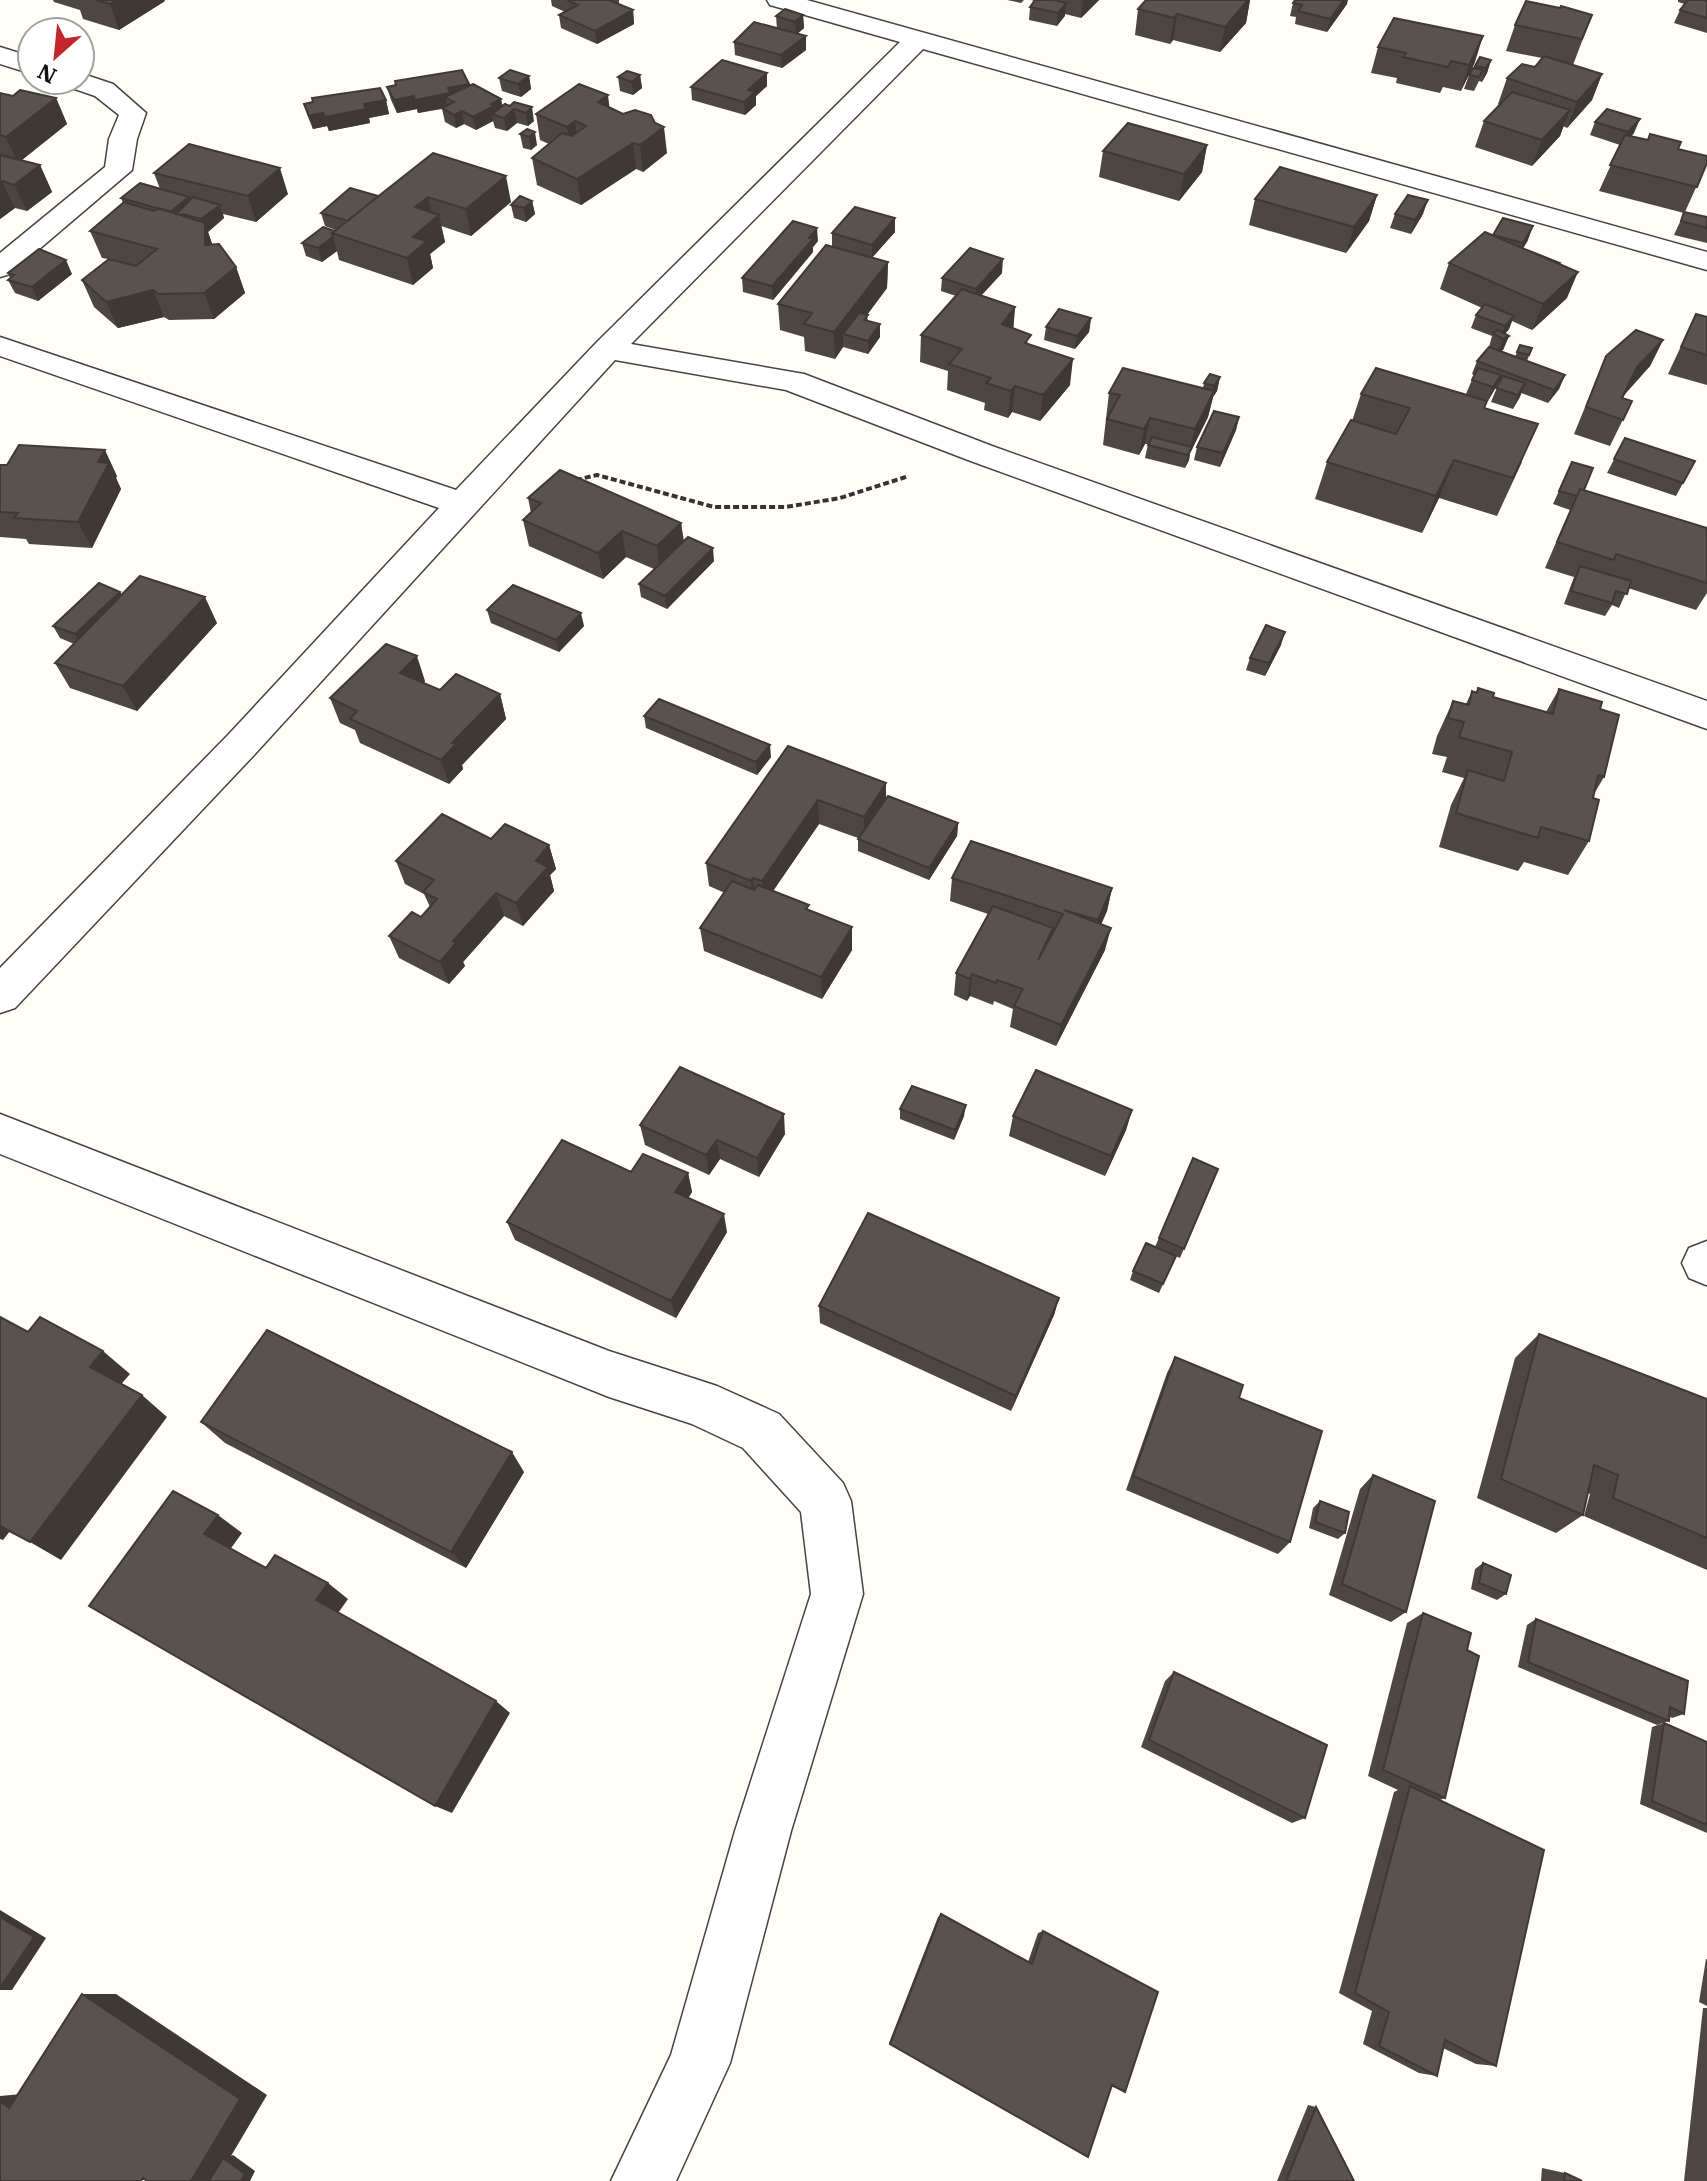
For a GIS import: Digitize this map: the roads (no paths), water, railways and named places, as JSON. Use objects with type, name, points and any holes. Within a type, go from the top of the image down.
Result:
[{"type":"street","points":[[779,0],[1707,261]]},
{"type":"street","points":[[0,996],[241,745],[608,349],[917,40]]},
{"type":"street","points":[[0,268],[118,170],[123,139],[133,113],[96,87]]},
{"type":"street","points":[[0,346],[465,505]]},
{"type":"street","points":[[608,349],[793,381],[980,453],[1707,715]]},
{"type":"street","points":[[0,1134],[609,1374],[700,1403],[761,1431],[825,1501],[837,1594],[763,1831],[699,2063],[643,2181]]}]
